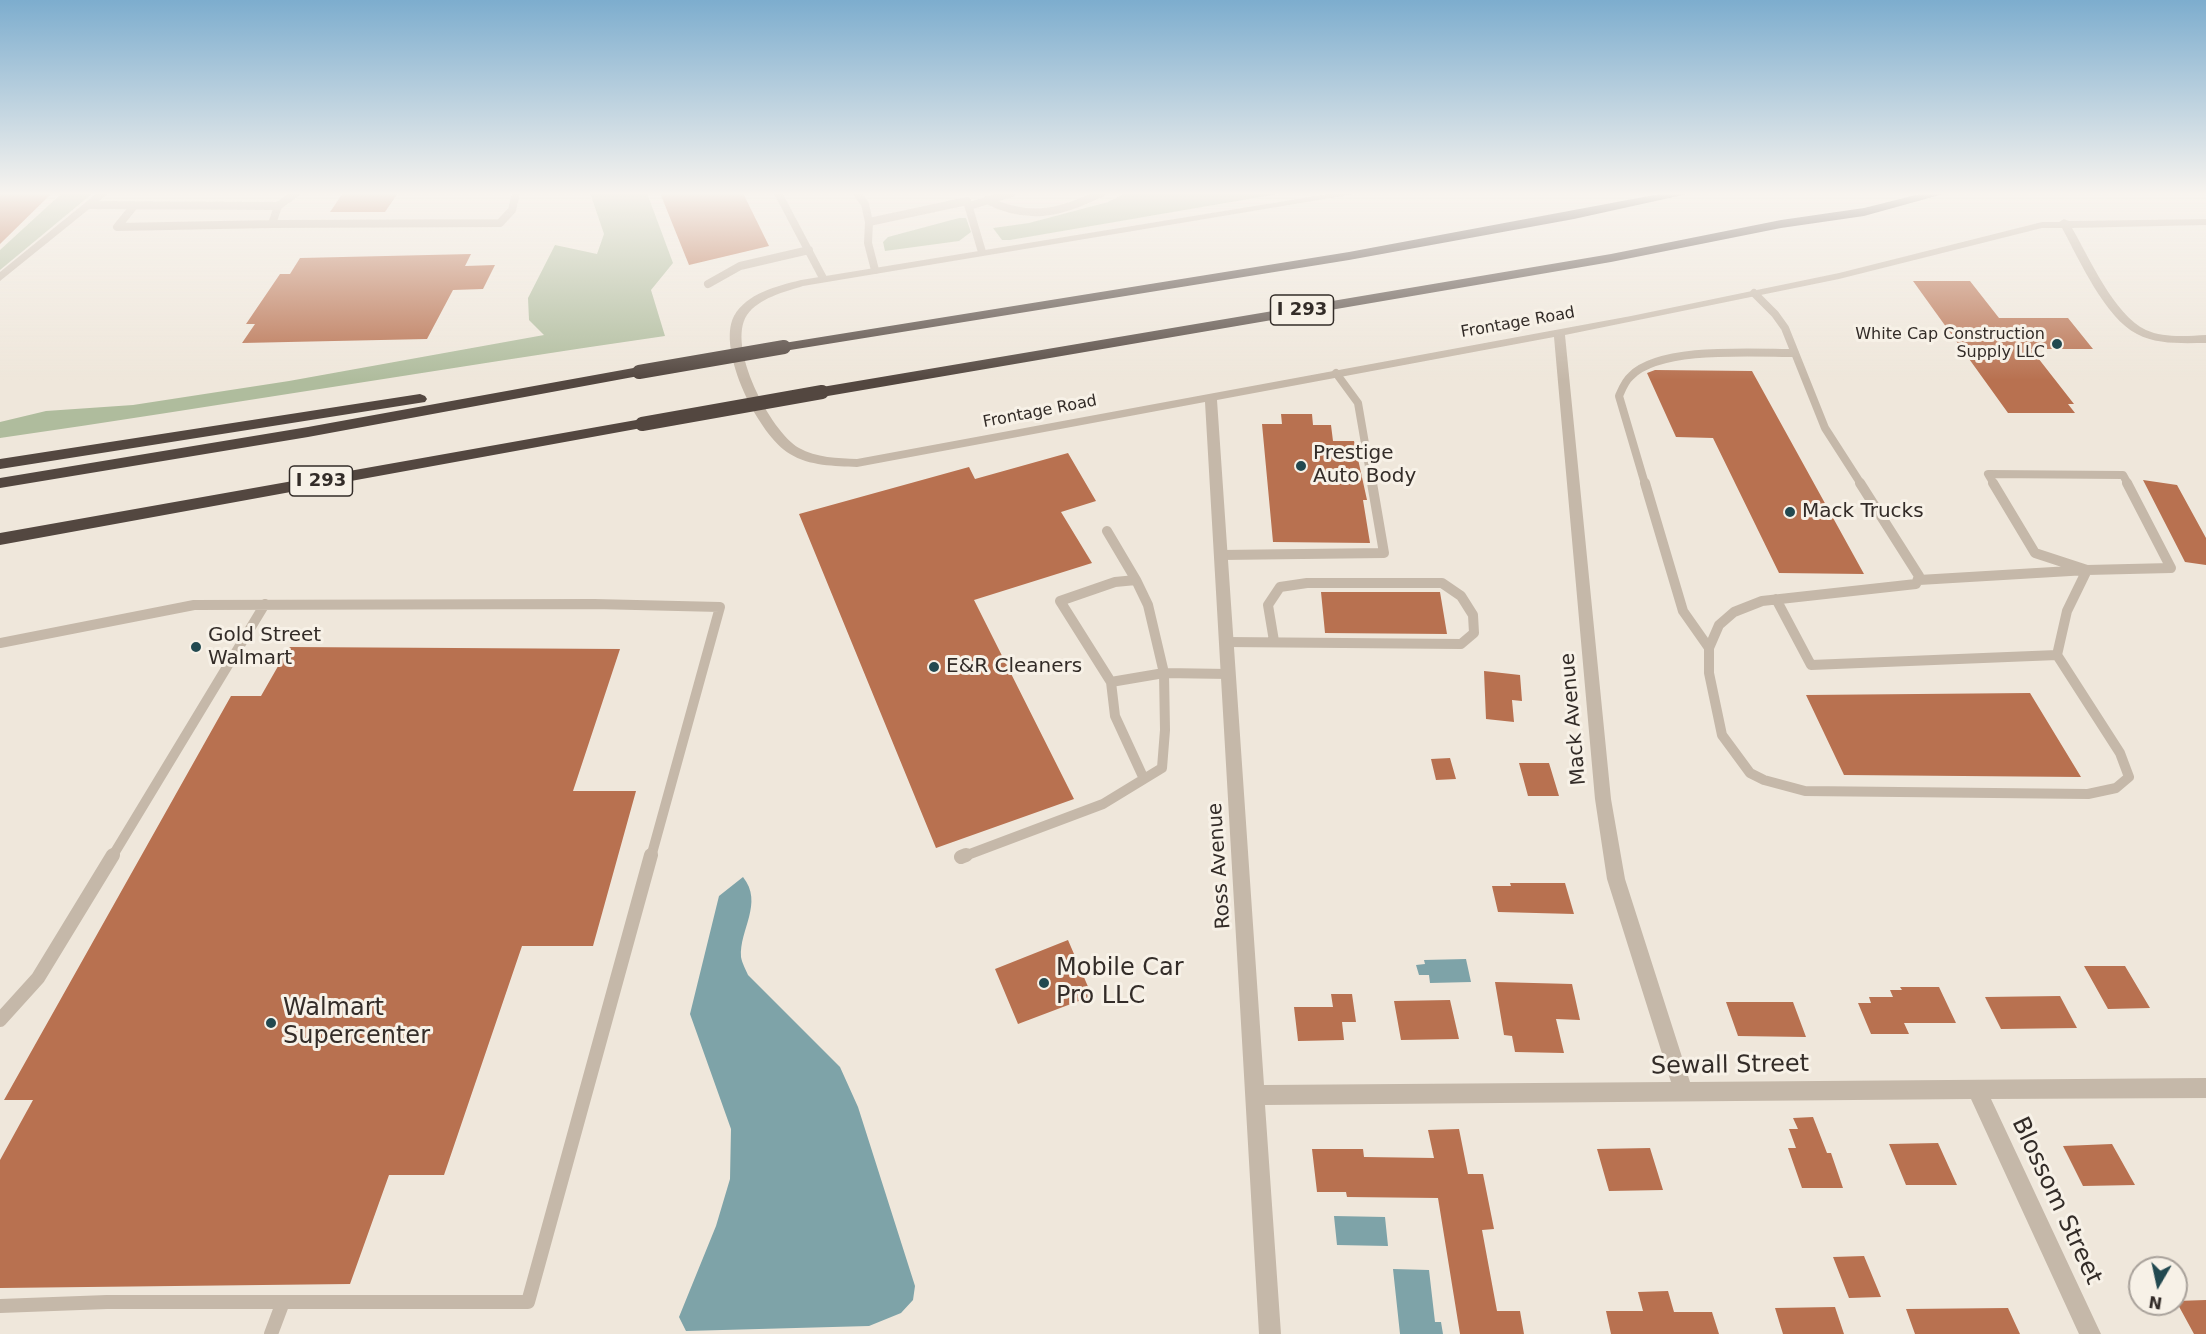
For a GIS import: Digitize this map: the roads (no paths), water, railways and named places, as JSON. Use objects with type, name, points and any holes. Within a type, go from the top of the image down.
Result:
[{"type":"highway","name":"I 293","points":[[0,483],[308,432],[784,347],[1351,255]]},
{"type":"highway","name":"I 293","points":[[0,540],[822,392],[1625,255]]},
{"type":"highway","points":[[0,464],[422,399],[574,383]]},
{"type":"street","points":[[0,278],[28,255]]},
{"type":"street","name":"Frontage Road","points":[[963,255],[824,278],[781,289],[755,301],[742,312],[734,330],[734,339],[752,395],[768,424],[784,444],[808,457],[843,462],[876,460],[1558,332],[1878,267],[1920,255]]},
{"type":"street","points":[[2084,255],[2115,307],[2125,320],[2141,332],[2169,337],[2206,339]]},
{"type":"street","name":"Mack Avenue","points":[[1558,332],[1603,799],[1616,879],[1683,1091]]},
{"type":"street","name":"Ross Avenue","points":[[1211,396],[1270,1334]]},
{"type":"street","name":"Sewall Street","points":[[1255,1095],[2206,1088]]},
{"type":"street","name":"Blossom Street","points":[[1976,1089],[2091,1334]]},
{"type":"lane","points":[[708,284],[740,266],[786,255]]},
{"type":"lane","points":[[812,255],[824,278]]},
{"type":"lane","points":[[871,255],[875,270]]},
{"type":"lane","points":[[1754,293],[1781,321],[1813,405],[1825,428],[1919,576],[1919,580]]},
{"type":"lane","points":[[1709,648],[1683,611],[1618,396],[1631,374],[1648,364],[1695,354],[1795,353]]},
{"type":"lane","points":[[1221,555],[1384,553],[1358,403],[1336,373]]},
{"type":"lane","points":[[2087,570],[2035,553],[1988,474],[2123,475],[2171,567],[2087,570],[1919,580],[1916,584],[1762,601],[1734,612],[1719,625],[1709,648],[1709,673],[1722,735],[1750,773],[1764,780],[1805,791],[1897,794],[2088,794],[2116,788],[2129,777],[2120,753],[2057,655],[2062,621],[2075,587],[2087,570]]},
{"type":"lane","points":[[961,856],[1103,804],[1162,768],[1165,730],[1164,673],[1148,605],[1107,531]]},
{"type":"lane","points":[[1136,580],[1115,582],[1060,601],[1111,682],[1115,716],[1144,779]]},
{"type":"lane","points":[[1227,642],[1461,644],[1474,633],[1473,615],[1461,596],[1442,583],[1308,583],[1281,587],[1268,605],[1274,641]]},
{"type":"lane","points":[[1776,599],[1811,665],[2057,655]]},
{"type":"lane","points":[[0,1020],[38,978],[264,604]]},
{"type":"lane","points":[[0,643],[194,605],[720,607],[528,1302],[283,1302],[0,1306]]},
{"type":"lane","points":[[1111,682],[1164,673],[1228,674]]},
{"type":"lane","points":[[271,1334],[283,1302]]},
{"type":"water","points":[[743,877],[749,887],[751,907],[741,947],[743,964],[748,975],[840,1067],[858,1107],[915,1286],[913,1300],[901,1313],[869,1326],[686,1331],[679,1317],[716,1226],[730,1179],[731,1129],[690,1014],[719,896]]},
{"type":"water","points":[[1466,959],[1471,982],[1430,983],[1429,975],[1419,975],[1416,965],[1425,964],[1424,960]]},
{"type":"water","points":[[1334,1216],[1385,1217],[1388,1246],[1337,1245]]},
{"type":"water","points":[[1393,1269],[1429,1270],[1435,1322],[1441,1322],[1443,1334],[1400,1334]]},
{"type":"place","name":"White Cap Construction Supply LLC","points":[[2057,344]]},
{"type":"place","name":"Prestige Auto Body","points":[[1301,466]]},
{"type":"place","name":"Mack Trucks","points":[[1790,512]]},
{"type":"place","name":"Gold Street Walmart","points":[[196,647]]},
{"type":"place","name":"E&R Cleaners","points":[[934,667]]},
{"type":"place","name":"Mobile Car Pro LLC","points":[[1044,983]]},
{"type":"place","name":"Walmart Supercenter","points":[[271,1023]]}]
